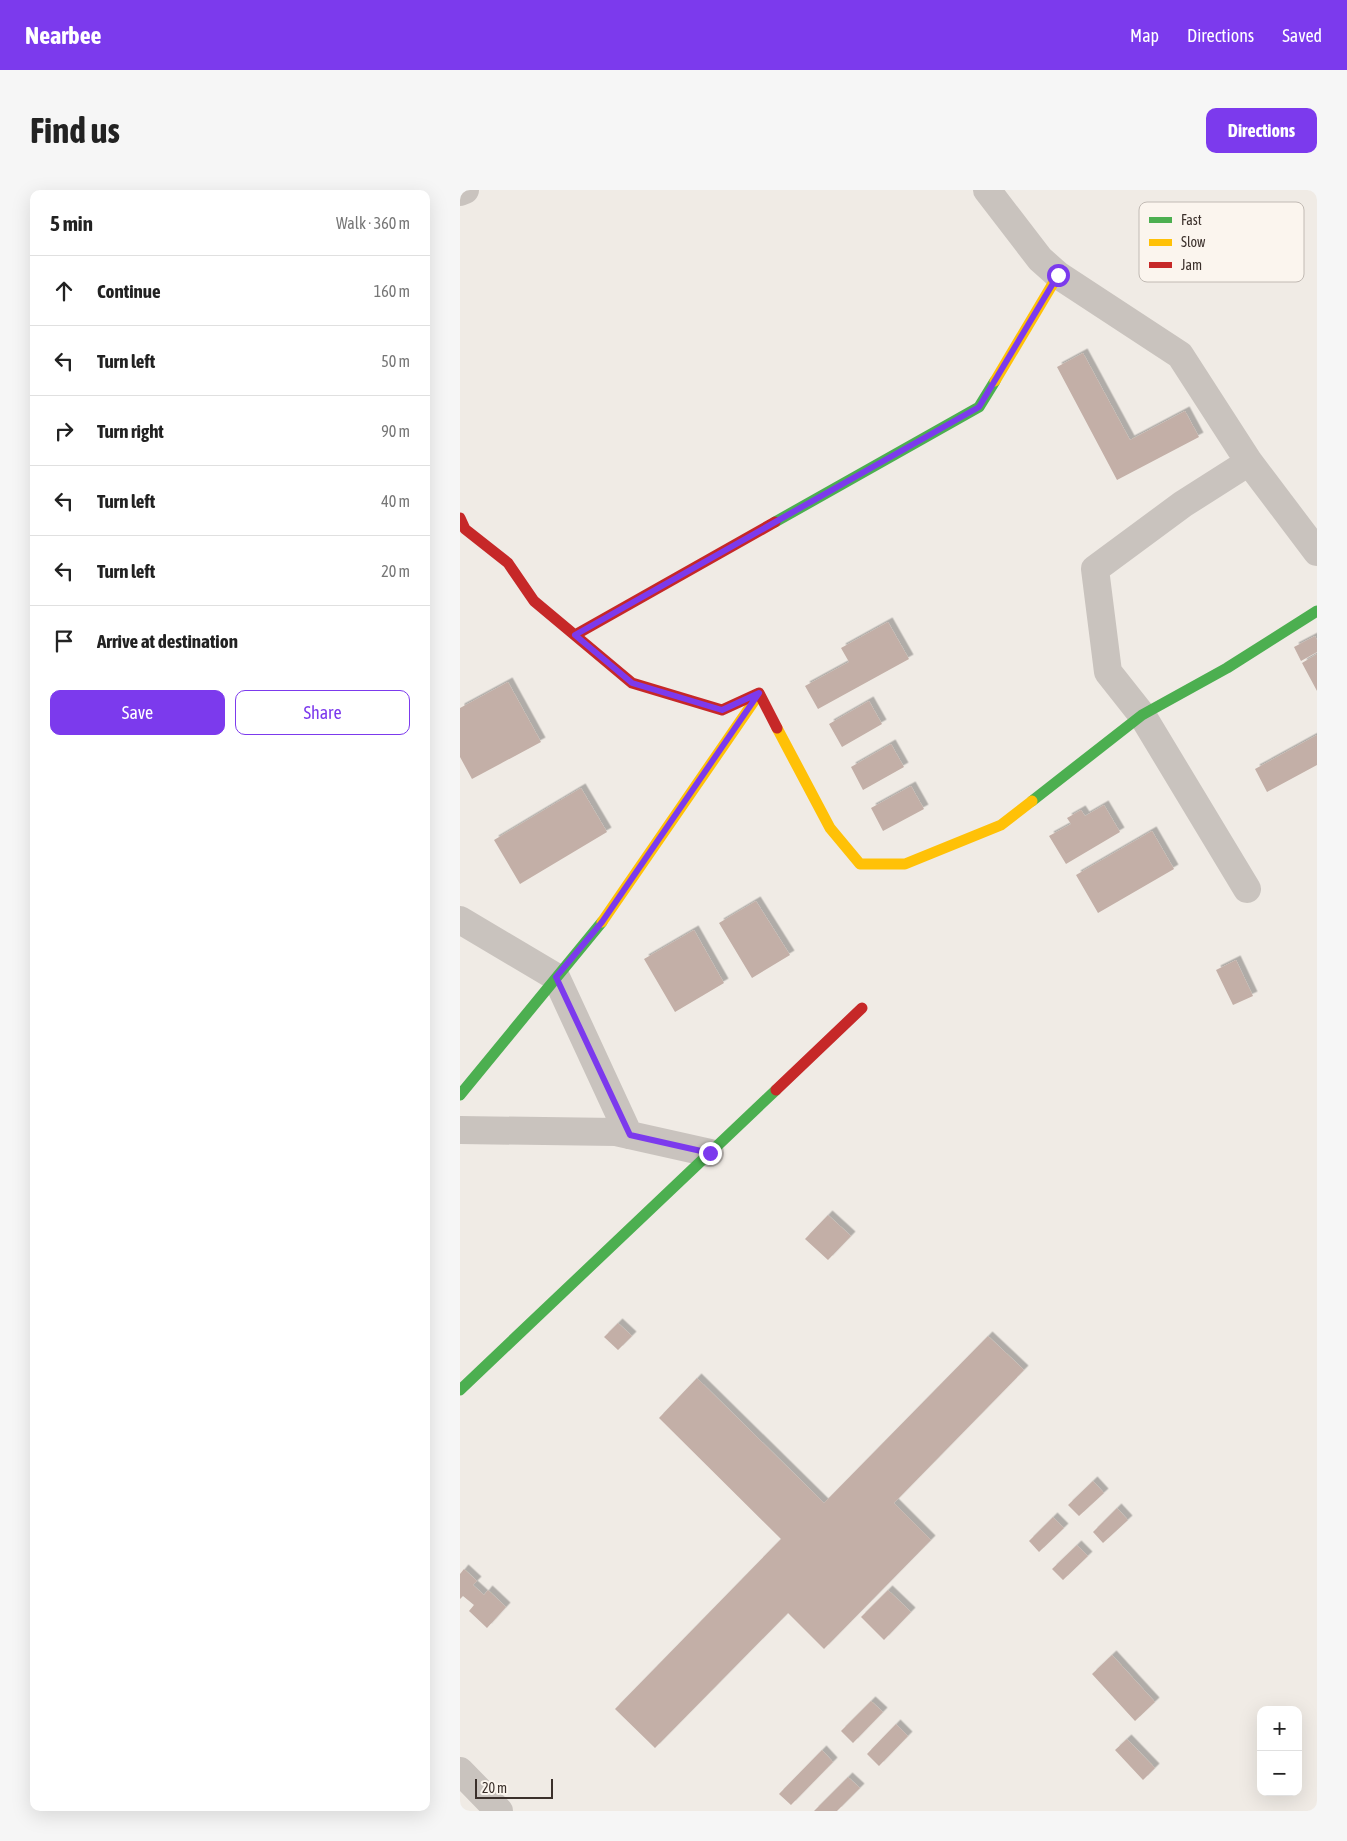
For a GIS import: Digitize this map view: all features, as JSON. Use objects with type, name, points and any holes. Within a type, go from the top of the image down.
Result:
[{"type":"street","points":[[460,192],[465,190]]},
{"type":"street","points":[[987,190],[1040,259],[1058,275],[1180,355],[1250,462],[1317,552]]},
{"type":"street","points":[[575,635],[979,407],[1058,275]]},
{"type":"street","points":[[1247,890],[1142,715],[1108,672],[1095,569],[1182,504],[1250,462]]},
{"type":"street","points":[[460,518],[466,529],[508,563],[534,601],[632,683],[722,710],[759,693]]},
{"type":"street","points":[[759,693],[830,828],[860,864],[905,864],[1001,825],[1142,715],[1227,668],[1317,611]]},
{"type":"street","points":[[460,1095],[602,922],[759,693]]},
{"type":"street","points":[[460,920],[556,977],[630,1135]]},
{"type":"street","points":[[460,1390],[862,1008]]},
{"type":"street","points":[[460,1130],[616,1132],[710,1153]]},
{"type":"street","points":[[460,1771],[499,1811]]},
{"type":"building","points":[[1083,353],[1130,440],[1185,411],[1199,437],[1117,480],[1057,367]]},
{"type":"building","points":[[888,622],[909,659],[818,709],[805,686],[849,662],[841,648]]},
{"type":"building","points":[[1315,636],[1317,652],[1301,661],[1294,647]]},
{"type":"building","points":[[1317,654],[1317,691],[1302,663]]},
{"type":"building","points":[[508,682],[541,742],[472,779],[460,757],[460,708]]},
{"type":"building","points":[[869,701],[882,724],[842,747],[829,724]]},
{"type":"building","points":[[1317,735],[1317,765],[1267,792],[1255,769]]},
{"type":"building","points":[[891,744],[904,767],[863,790],[851,767]]},
{"type":"building","points":[[911,786],[924,809],[883,831],[871,808]]},
{"type":"building","points":[[581,788],[607,832],[520,884],[494,840]]},
{"type":"building","points":[[1104,805],[1120,832],[1066,864],[1049,836],[1071,824],[1067,818],[1081,810],[1085,816]]},
{"type":"building","points":[[1152,831],[1174,869],[1098,913],[1076,875]]},
{"type":"building","points":[[756,901],[790,955],[752,978],[719,923]]},
{"type":"building","points":[[694,930],[724,983],[675,1012],[644,959]]},
{"type":"building","points":[[1236,960],[1253,996],[1233,1005],[1216,970]]},
{"type":"building","points":[[828,1215],[851,1236],[828,1260],[805,1239]]},
{"type":"building","points":[[618,1323],[632,1336],[618,1350],[604,1337]]},
{"type":"building","points":[[988,1336],[1024,1370],[894,1503],[931,1540],[824,1649],[788,1613],[655,1748],[615,1709],[781,1539],[659,1418],[697,1378],[824,1503]]},
{"type":"building","points":[[1093,1481],[1104,1493],[1079,1516],[1068,1505]]},
{"type":"building","points":[[1117,1508],[1128,1520],[1103,1543],[1093,1532]]},
{"type":"building","points":[[1053,1517],[1064,1528],[1039,1552],[1029,1541]]},
{"type":"building","points":[[1077,1545],[1088,1556],[1063,1580],[1052,1569]]},
{"type":"building","points":[[464,1569],[477,1581],[473,1585],[484,1595],[488,1590],[506,1607],[487,1628],[469,1611],[474,1605],[463,1596],[460,1599],[460,1574]]},
{"type":"building","points":[[888,1590],[911,1612],[884,1640],[861,1617]]},
{"type":"building","points":[[1112,1655],[1155,1702],[1135,1721],[1092,1674]]},
{"type":"building","points":[[871,1701],[883,1712],[853,1743],[841,1731]]},
{"type":"building","points":[[896,1724],[908,1736],[879,1766],[867,1754]]},
{"type":"building","points":[[1127,1739],[1155,1768],[1143,1780],[1115,1750]]},
{"type":"building","points":[[822,1750],[833,1762],[791,1805],[779,1794]]},
{"type":"building","points":[[848,1777],[860,1788],[837,1811],[814,1811]]},
{"type":"traffic: fast","points":[[775,522],[979,407],[995,381]]},
{"type":"traffic: fast","points":[[1032,801],[1142,715],[1227,668],[1317,611]]},
{"type":"traffic: fast","points":[[460,1095],[602,922]]},
{"type":"traffic: fast","points":[[460,1390],[776,1090]]},
{"type":"traffic: slow","points":[[995,381],[1058,275]]},
{"type":"traffic: slow","points":[[602,922],[759,694]]},
{"type":"traffic: slow","points":[[777,728],[830,828],[860,864],[905,864],[1001,825],[1032,801]]},
{"type":"traffic: jam","points":[[460,518],[465,529],[508,563],[534,601],[632,683],[722,710],[759,693],[777,728]]},
{"type":"traffic: jam","points":[[575,635],[775,522]]},
{"type":"traffic: jam","points":[[776,1090],[862,1008]]},
{"type":"route","points":[[710,1153],[630,1135],[556,977],[602,922],[759,693],[722,710],[632,683],[575,635],[979,407],[1058,275]]}]
